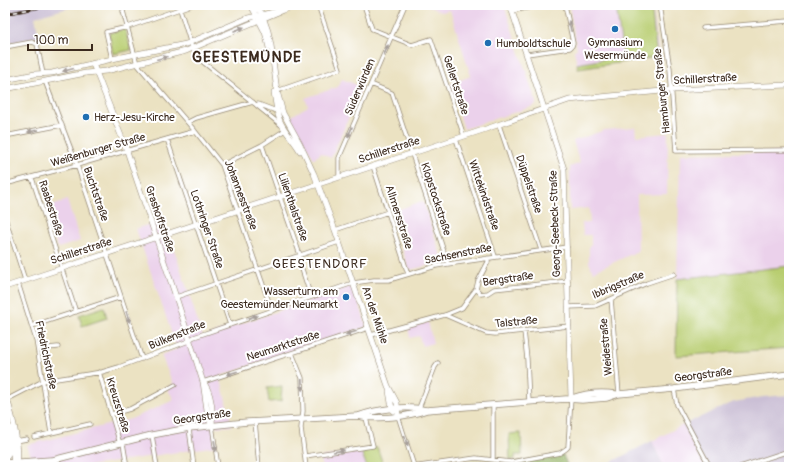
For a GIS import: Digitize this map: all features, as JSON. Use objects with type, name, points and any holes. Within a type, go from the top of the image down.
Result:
[{"type":"main road","name":"Georgstraße","points":[[357,416],[366,418],[398,416],[416,414],[427,410],[571,398],[584,394],[618,394],[674,389],[789,374]]},
{"type":"main road","name":"Georgstraße","points":[[5,463],[15,465],[53,460],[152,435],[212,425],[255,421],[357,416],[366,413],[395,409],[419,408],[427,410]]},
{"type":"main road","name":"Georgstraße","points":[[38,467],[53,460]]},
{"type":"street","points":[[112,59],[106,32],[191,5]]},
{"type":"street","name":"An der Mühle","points":[[251,5],[261,17]]},
{"type":"street","name":"An der Mühle","points":[[256,5],[261,17],[269,47],[276,91],[283,113],[300,144],[318,184],[398,416]]},
{"type":"street","name":"An der Mühle","points":[[260,5],[261,17]]},
{"type":"street","points":[[5,89],[86,73],[96,73],[186,51],[261,17],[299,5]]},
{"type":"street","points":[[276,91],[340,69],[318,5]]},
{"type":"street","points":[[364,5],[372,29],[392,37]]},
{"type":"street","name":"Süderwürden","points":[[339,177],[339,158],[405,5]]},
{"type":"street","name":"Georg-Seebeck-Straße","points":[[493,460],[511,462],[529,460],[560,453],[566,449],[568,447],[571,398],[564,169],[510,5]]},
{"type":"street","points":[[512,11],[541,5]]},
{"type":"street","points":[[527,54],[570,48],[572,46],[573,43],[565,5]]},
{"type":"street","name":"Hamburger Straße","points":[[660,5],[672,90],[676,151],[789,150]]},
{"type":"street","points":[[180,9],[192,48],[198,58],[284,128],[262,145],[222,165]]},
{"type":"street","points":[[123,10],[137,64]]},
{"type":"street","points":[[5,80],[93,64],[190,42],[248,18],[261,17]]},
{"type":"street","points":[[703,28],[789,21]]},
{"type":"street","name":"Gellertstraße","points":[[392,37],[412,45],[431,39],[464,136]]},
{"type":"street","points":[[5,47],[32,42],[37,44],[43,74],[46,81]]},
{"type":"street","name":"Grashoffstraße","points":[[93,64],[127,151],[176,297],[203,382],[208,417],[212,425]]},
{"type":"street","name":"Johannesstraße","points":[[137,64],[188,122],[222,165],[272,311]]},
{"type":"street","name":"Buchtstraße","points":[[46,81],[77,165],[142,359]]},
{"type":"street","name":"Klopstockstraße","points":[[371,84],[392,92],[448,264]]},
{"type":"street","name":"Schillerstraße","points":[[5,287],[499,125],[569,100],[672,90],[789,85]]},
{"type":"street","name":"An der Mühle","points":[[276,91],[276,111],[284,128],[299,148],[318,184]]},
{"type":"street","points":[[188,122],[196,118],[254,103],[283,113]]},
{"type":"street","points":[[5,136],[62,125]]},
{"type":"street","name":"Düppelstraße","points":[[499,125],[542,250]]},
{"type":"street","name":"Weißenburger Straße","points":[[5,184],[32,178],[195,131]]},
{"type":"street","name":"Lothringer Straße","points":[[167,139],[230,325]]},
{"type":"street","name":"Wittekindstraße","points":[[456,139],[495,256]]},
{"type":"street","name":"Lilienthalstraße","points":[[262,145],[300,255],[300,260],[311,298]]},
{"type":"street","name":"Allmersstraße","points":[[374,166],[408,274]]},
{"type":"street","name":"Raabestraße","points":[[32,178],[76,312]]},
{"type":"street","points":[[335,230],[388,212]]},
{"type":"street","points":[[5,218],[25,280]]},
{"type":"street","points":[[176,297],[339,242]]},
{"type":"street","name":"Sachsenstraße","points":[[353,283],[388,280],[448,264],[495,256],[567,247]]},
{"type":"street","points":[[371,335],[445,315],[462,308],[476,289],[478,281],[488,262],[488,258]]},
{"type":"street","name":"Ibbrigstraße","points":[[568,307],[595,306],[647,282],[674,274]]},
{"type":"street","name":"Bergstraße","points":[[476,289],[481,294],[488,293],[494,289],[568,281]]},
{"type":"street","name":"Friedrichstraße","points":[[18,283],[38,349],[51,433]]},
{"type":"street","name":"Bülkenstraße","points":[[6,400],[43,381],[99,372],[119,367],[230,325],[353,283]]},
{"type":"street","points":[[32,326],[122,297]]},
{"type":"street","name":"Weidestraße","points":[[611,299],[618,394]]},
{"type":"street","name":"Talstraße","points":[[445,315],[486,333],[505,334],[569,326]]},
{"type":"street","name":"Neumarktstraße","points":[[203,382],[368,328]]},
{"type":"street","points":[[524,331],[528,359],[529,402]]},
{"type":"street","points":[[38,349],[58,346]]},
{"type":"street","points":[[292,353],[302,378],[301,428],[306,467]]},
{"type":"street","points":[[419,408],[435,367],[438,363]]},
{"type":"street","name":"Kreuzstraße","points":[[99,372],[122,443],[127,467]]},
{"type":"street","points":[[112,414],[130,409],[175,385]]},
{"type":"street","points":[[674,389],[677,405],[710,467]]},
{"type":"street","points":[[5,392],[16,441],[15,465]]},
{"type":"street","points":[[398,416],[413,467],[470,458],[493,460],[493,405]]},
{"type":"street","points":[[10,411],[15,465]]},
{"type":"street","points":[[305,456],[372,446],[366,418]]},
{"type":"street","points":[[5,460],[8,454],[10,419]]},
{"type":"street","points":[[255,421],[259,467]]},
{"type":"street","points":[[34,437],[90,424]]},
{"type":"street","points":[[212,425],[218,467]]},
{"type":"street","points":[[189,428],[194,467]]},
{"type":"street","points":[[152,435],[156,467]]},
{"type":"street","points":[[16,441],[27,439]]},
{"type":"street","points":[[740,467],[789,451]]},
{"type":"shaded area","points":[[5,5],[79,5],[35,17],[39,37],[5,44]]},
{"type":"shaded area","name":"Humboldtschule","points":[[425,5],[504,5],[536,104],[534,106],[464,129],[450,84],[471,76],[450,10],[442,12]]},
{"type":"shaded area","name":"Gymnasium Wesermünde","points":[[569,5],[652,5],[659,56],[578,69],[574,50],[577,49]]},
{"type":"shaded area","points":[[342,79],[359,86],[360,83],[363,85],[331,158],[321,153],[314,159],[290,117],[308,106],[305,98],[338,87]]},
{"type":"shaded area","points":[[635,127],[636,136],[668,133],[667,194],[637,195],[638,251],[593,272],[589,262],[591,235],[583,235],[582,223],[590,223],[589,208],[570,210],[570,167],[580,163],[573,141],[605,130]]},
{"type":"shaded area","points":[[789,152],[789,266],[677,279],[680,154]]},
{"type":"shaded area","points":[[67,200],[80,241],[58,248],[44,208]]},
{"type":"shaded area","points":[[423,201],[443,262],[409,270],[391,212]]},
{"type":"shaded area","points":[[164,219],[203,337],[353,285],[367,327],[220,376],[232,426],[213,427],[216,446],[83,467],[35,467],[27,445],[131,419],[174,400],[167,388],[173,384],[161,355],[177,349],[136,229]]},
{"type":"shaded area","points":[[428,322],[433,343],[422,346],[419,336],[410,338],[408,327]]},
{"type":"shaded area","points":[[789,395],[789,467],[706,467],[683,425],[734,402],[763,397]]},
{"type":"shaded area","points":[[683,425],[706,467],[664,467],[652,441]]},
{"type":"shaded area","points":[[652,441],[664,467],[601,467],[619,458]]},
{"type":"shaded area","points":[[361,451],[367,467],[322,467],[321,457]]},
{"type":"green space","points":[[651,5],[657,57],[578,69],[577,64],[623,56],[616,6]]},
{"type":"green space","points":[[125,29],[131,50],[113,54],[109,33]]},
{"type":"green space","points":[[789,266],[789,348],[676,356],[677,279]]},
{"type":"green space","points":[[104,307],[107,318],[82,326],[79,315]]},
{"type":"green space","points":[[282,386],[281,401],[269,402],[267,388]]},
{"type":"green space","points":[[521,433],[522,455],[515,455],[515,459],[510,460],[509,434]]},
{"type":"green space","points":[[377,447],[384,467],[367,467],[361,451]]},
{"type":"green space","points":[[563,455],[568,467],[493,467],[493,461],[510,463]]},
{"type":"green space","points":[[470,461],[493,461],[493,467],[470,467]]},
{"type":"railway","points":[[5,14],[51,5]]},
{"type":"place","name":"Gymnasium Wesermünde","points":[[615,29]]},
{"type":"place","name":"Humboldtschule","points":[[488,43]]},
{"type":"place","name":"Herz-Jesu-Kirche","points":[[86,117]]},
{"type":"place","name":"Wasserturm am Geestemünder Neumarkt","points":[[346,297]]},
{"type":"district","name":"GEESTEMÜNDE","points":[[247,57]]},
{"type":"district","name":"GEESTENDORF","points":[[320,264]]}]
